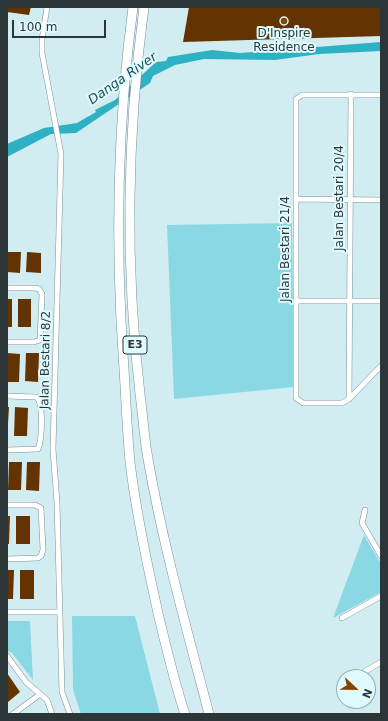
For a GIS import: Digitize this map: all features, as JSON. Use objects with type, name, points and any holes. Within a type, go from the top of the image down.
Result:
[{"type":"highway","name":"E3","points":[[133,7],[126,57],[118,212],[120,295],[130,462],[147,564],[176,689],[185,714]]},
{"type":"highway","name":"E3","points":[[144,7],[132,126],[130,265],[135,353],[148,458],[170,562],[209,714]]},
{"type":"street","name":"Jalan Bestari 8/2","points":[[46,7],[42,40],[49,92],[61,154],[53,449],[57,502],[62,692],[70,714]]},
{"type":"street","points":[[351,94],[381,95]]},
{"type":"street","name":"Jalan Bestari 21/4","points":[[349,399],[342,404],[304,403],[296,398],[296,99],[302,95],[351,94]]},
{"type":"street","name":"Jalan Bestari 20/4","points":[[349,399],[351,94]]},
{"type":"street","points":[[296,199],[381,200]]},
{"type":"street","points":[[7,288],[35,288],[41,291],[40,340],[34,342],[7,342]]},
{"type":"street","points":[[296,301],[381,301]]},
{"type":"street","points":[[349,399],[381,366]]},
{"type":"street","points":[[7,396],[33,396],[40,401],[41,441],[38,449],[31,451],[7,450]]},
{"type":"street","points":[[7,505],[35,505],[41,508],[43,554],[34,559],[7,559]]},
{"type":"street","points":[[365,510],[362,523],[381,556]]},
{"type":"street","points":[[342,618],[381,596]]},
{"type":"street","points":[[7,612],[60,612]]},
{"type":"street","points":[[7,656],[26,682],[39,695],[48,700],[52,714]]},
{"type":"street","points":[[369,669],[381,662]]},
{"type":"street","points":[[13,714],[39,695]]},
{"type":"shaded area","points":[[381,42],[381,51],[319,54],[275,60],[204,59],[175,65],[153,76],[150,83],[76,133],[51,134],[7,157],[7,144],[44,128],[77,123],[96,112],[95,110],[115,100],[156,62],[166,61],[168,57],[212,50],[240,53]]},
{"type":"shaded area","points":[[292,223],[294,387],[174,399],[167,225]]},
{"type":"shaded area","points":[[364,535],[381,564],[381,592],[333,618]]},
{"type":"shaded area","points":[[72,616],[135,616],[160,714],[81,714],[73,690]]},
{"type":"shaded area","points":[[7,621],[30,621],[33,680],[12,653],[7,651]]},
{"type":"building","points":[[7,7],[31,7],[29,15],[7,12]]},
{"type":"building","name":"D'Inspire Residence","points":[[189,7],[381,7],[381,36],[183,42]]},
{"type":"building","points":[[7,252],[21,252],[20,273],[7,272]]},
{"type":"building","points":[[27,252],[41,253],[41,273],[26,272]]},
{"type":"building","points":[[7,299],[12,299],[12,327],[7,327]]},
{"type":"building","points":[[18,299],[31,299],[31,327],[18,327]]},
{"type":"building","points":[[7,353],[20,354],[19,382],[7,382]]},
{"type":"building","points":[[26,353],[39,353],[38,382],[25,381]]},
{"type":"building","points":[[7,407],[9,407],[8,424],[7,424]]},
{"type":"building","points":[[15,407],[28,408],[27,436],[14,436]]},
{"type":"building","points":[[9,462],[22,462],[21,490],[8,490]]},
{"type":"building","points":[[27,462],[40,462],[39,491],[26,490]]},
{"type":"building","points":[[7,516],[10,516],[9,544],[7,544]]},
{"type":"building","points":[[16,516],[30,516],[30,544],[16,544]]},
{"type":"building","points":[[7,570],[14,570],[13,599],[7,599]]},
{"type":"building","points":[[20,570],[34,570],[34,599],[20,599]]},
{"type":"building","points":[[7,673],[20,692],[8,702],[7,700]]},
{"type":"place","name":"D'Inspire Residence","points":[[284,21]]},
{"type":"water label","name":"Danga River","points":[[123,79]]}]
